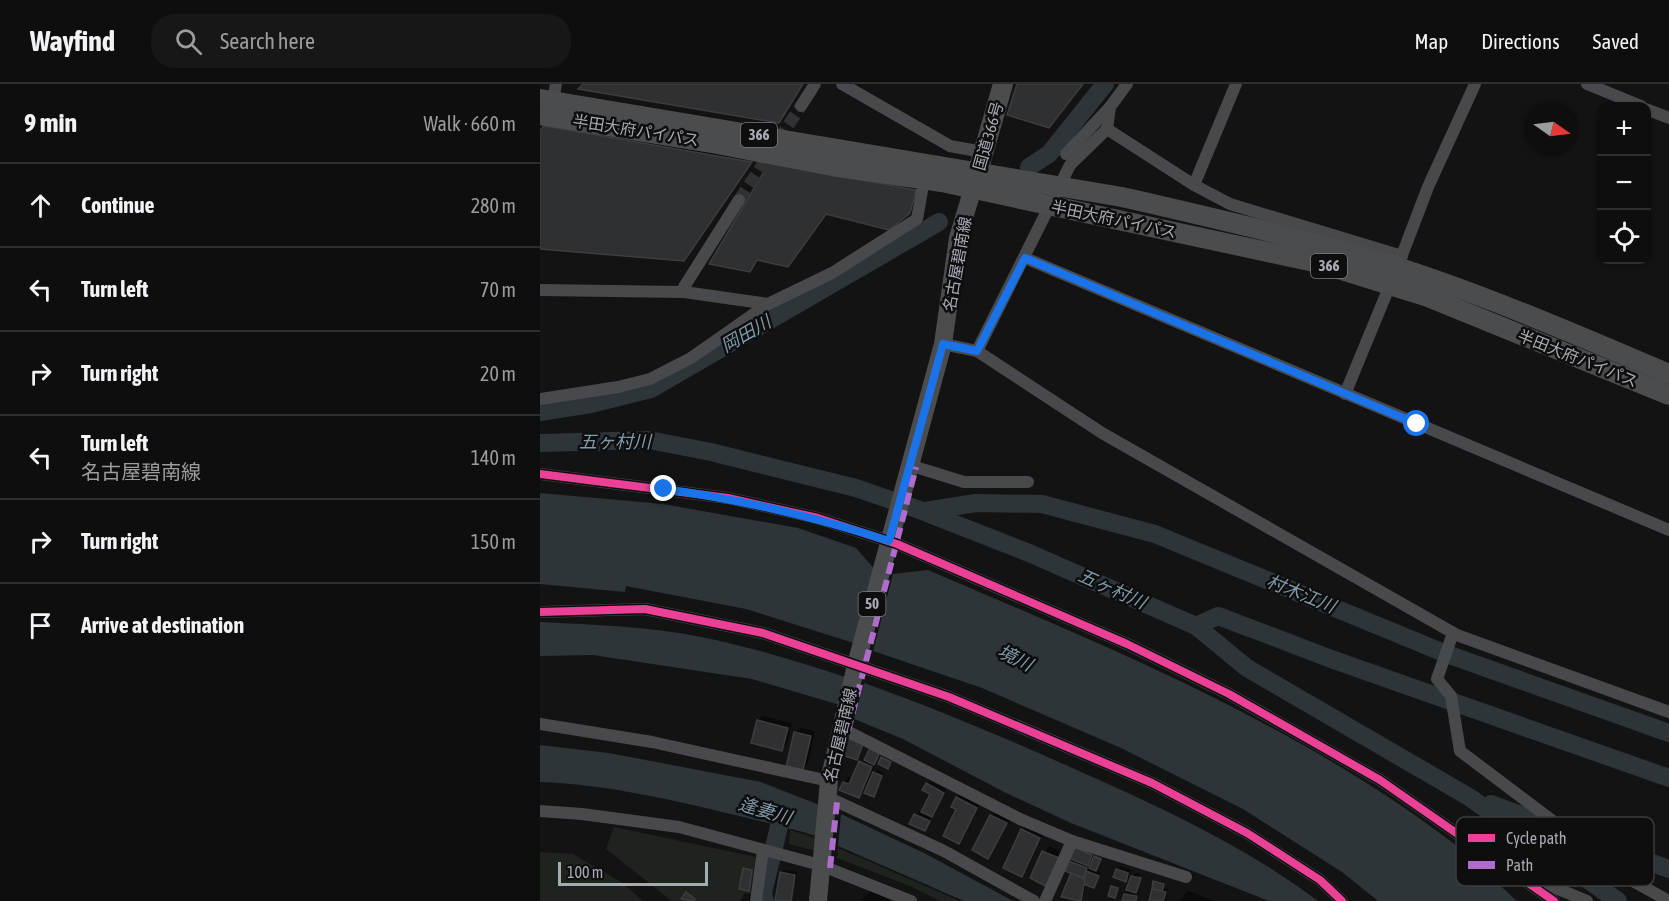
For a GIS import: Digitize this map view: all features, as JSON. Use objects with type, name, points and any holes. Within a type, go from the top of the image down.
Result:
[{"type":"highway","name":"国道366号","points":[[975,180],[1003,84]]},
{"type":"highway","name":"半田大府パイパス","points":[[547,99],[717,144],[832,166],[925,172],[975,180],[1059,186],[1186,212],[1396,269],[1521,313],[1669,374]]},
{"type":"highway","name":"半田大府パイパス","points":[[975,180],[1050,205],[1319,263],[1396,269],[1428,297],[1669,395]]},
{"type":"main road","name":"名古屋碧南線","points":[[818,901],[815,863],[828,789],[856,666],[943,344],[958,238],[975,180]]},
{"type":"street","points":[[801,106],[815,84]]},
{"type":"street","points":[[842,84],[950,146],[984,152]]},
{"type":"street","points":[[1066,154],[1110,107],[1127,84]]},
{"type":"street","points":[[1194,185],[1236,84]]},
{"type":"street","points":[[1345,394],[1428,187],[1475,84]]},
{"type":"street","points":[[1587,84],[1631,102]]},
{"type":"street","points":[[977,351],[1070,165],[1107,129],[1110,107]]},
{"type":"street","points":[[1651,111],[1669,118]]},
{"type":"street","points":[[1107,129],[1194,185],[1230,204],[1396,269]]},
{"type":"street","points":[[540,399],[618,387],[650,379],[691,358],[768,304],[832,273],[917,219],[925,172]]},
{"type":"street","points":[[684,292],[684,287],[739,200]]},
{"type":"street","points":[[1025,258],[1669,530]]},
{"type":"street","points":[[540,290],[684,292],[768,304]]},
{"type":"street","points":[[943,344],[977,351],[1102,433],[1457,635],[1669,712]]},
{"type":"street","points":[[909,465],[964,482],[1028,482]]},
{"type":"street","points":[[540,474],[728,498],[818,518],[889,541],[1127,644],[1229,694],[1380,780],[1456,832]]},
{"type":"street","points":[[540,612],[645,609],[763,633],[949,697],[1152,783],[1248,833],[1320,880],[1342,901]]},
{"type":"street","points":[[1457,635],[1453,633],[1437,679],[1451,696],[1460,751],[1547,817]]},
{"type":"street","points":[[540,724],[652,742],[828,789],[1034,901]]},
{"type":"street","points":[[842,725],[1020,819],[1072,841],[1186,877]]},
{"type":"street","points":[[540,812],[582,814],[679,827],[815,863],[911,901]]},
{"type":"street","points":[[1046,901],[1072,841]]},
{"type":"street","points":[[756,901],[764,850]]},
{"type":"street","points":[[1533,886],[1554,901]]},
{"type":"street","points":[[1550,886],[1587,901]]},
{"type":"street","points":[[1642,886],[1669,901]]},
{"type":"shaded area","points":[[614,827],[756,857],[749,901],[672,901],[606,849]]},
{"type":"shaded area","points":[[790,830],[822,840],[820,852],[789,844]]},
{"type":"shaded area","points":[[838,848],[960,901],[940,901],[910,886],[837,858]]},
{"type":"shaded area","points":[[540,852],[573,854],[621,882],[643,901],[540,901]]},
{"type":"water","points":[[540,493],[663,504],[798,528],[856,548],[877,572],[857,644],[746,609],[626,586],[625,592],[540,584]]},
{"type":"water","name":"境川","points":[[928,570],[1133,659],[1268,726],[1333,762],[1396,802],[1456,845],[1456,886],[1501,886],[1517,901],[1378,901],[1342,872],[1243,809],[1121,748],[982,688],[873,651],[893,574]]},
{"type":"water","points":[[540,622],[621,626],[681,633],[757,650],[848,678],[840,705],[752,679],[593,655],[540,656]]},
{"type":"water","points":[[864,683],[999,736],[1172,814],[1232,845],[1318,901],[1269,901],[1071,823],[1004,792],[903,739],[854,719]]},
{"type":"water","name":"逢妻川","points":[[540,745],[609,753],[761,782],[822,806],[819,837],[735,815],[638,794],[589,786],[540,782]]},
{"type":"water","points":[[841,814],[926,854],[1013,901],[964,901],[838,846]]},
{"type":"building","points":[[583,84],[803,84],[779,123],[578,89]]},
{"type":"building","points":[[1017,84],[1083,84],[1049,128],[1007,115]]},
{"type":"building","points":[[544,126],[752,162],[684,261],[540,249],[540,130]]},
{"type":"building","points":[[769,163],[916,190],[910,213],[889,230],[826,214],[788,267],[757,260],[750,272],[709,264]]},
{"type":"building","points":[[757,720],[788,728],[782,751],[751,743]]},
{"type":"building","points":[[794,732],[811,736],[803,770],[786,767]]},
{"type":"building","points":[[847,738],[863,744],[857,760],[842,755]]},
{"type":"building","points":[[870,748],[880,752],[874,765],[864,760]]},
{"type":"building","points":[[881,757],[891,762],[888,769],[878,764]]},
{"type":"building","points":[[859,761],[872,767],[859,798],[839,790],[843,782],[849,784]]},
{"type":"building","points":[[873,772],[882,776],[874,797],[864,793]]},
{"type":"building","points":[[926,783],[944,793],[932,817],[921,812],[930,794],[922,790]]},
{"type":"building","points":[[956,797],[977,808],[959,844],[943,836],[956,809],[951,807]]},
{"type":"building","points":[[914,814],[930,821],[925,831],[909,824]]},
{"type":"building","points":[[990,815],[1007,823],[988,859],[972,850]]},
{"type":"building","points":[[1021,829],[1040,838],[1022,877],[1003,868]]},
{"type":"building","points":[[1074,847],[1092,855],[1088,866],[1069,858]]},
{"type":"building","points":[[1042,851],[1059,858],[1047,887],[1030,878]]},
{"type":"building","points":[[1094,856],[1101,859],[1096,871],[1089,868]]},
{"type":"building","points":[[1069,861],[1087,868],[1084,878],[1065,871]]},
{"type":"building","points":[[743,868],[752,870],[749,891],[739,889]]},
{"type":"building","points":[[1116,869],[1128,873],[1126,882],[1113,877]]},
{"type":"building","points":[[1086,871],[1099,876],[1094,888],[1083,884]]},
{"type":"building","points":[[780,872],[795,875],[791,901],[775,901]]},
{"type":"building","points":[[1071,873],[1085,879],[1081,901],[1061,897]]},
{"type":"building","points":[[1131,876],[1141,878],[1136,893],[1126,890]]},
{"type":"building","points":[[1153,881],[1164,884],[1162,892],[1152,889]]},
{"type":"building","points":[[1111,886],[1118,888],[1115,898],[1108,896]]},
{"type":"building","points":[[1152,889],[1166,892],[1163,901],[1149,901]]},
{"type":"building","points":[[686,892],[695,899],[693,901],[681,899]]},
{"type":"building","points":[[1124,894],[1137,896],[1136,901],[1122,901]]},
{"type":"waterway","name":"岡田川","points":[[1029,167],[1049,154],[1105,84]]},
{"type":"waterway","name":"岡田川","points":[[540,412],[591,404],[651,389],[939,222]]},
{"type":"waterway","name":"五ヶ村川","points":[[540,443],[649,440],[711,452],[856,488],[917,509],[1029,553],[1196,626],[1247,668],[1469,797],[1498,817]]},
{"type":"waterway","name":"村木江川","points":[[925,511],[976,503],[1042,504],[1155,534],[1444,653],[1669,733]]},
{"type":"waterway","points":[[1196,626],[1218,616],[1334,660],[1669,778]]},
{"type":"waterway","points":[[1491,804],[1527,817]]},
{"type":"waterway","name":"逢妻川","points":[[765,901],[763,893],[782,814]]},
{"type":"waterway","points":[[1654,864],[1669,869]]},
{"type":"waterway","name":"五ヶ村川","points":[[1597,886],[1618,901]]},
{"type":"tunnel","points":[[739,200],[801,106]]},
{"type":"marked path","points":[[848,731],[916,467]]},
{"type":"marked path","points":[[830,868],[837,802]]},
{"type":"cycle path","points":[[540,474],[728,498],[818,518],[897,544],[1127,644],[1229,694],[1380,780],[1456,833]]},
{"type":"cycle path","points":[[540,612],[645,609],[763,633],[949,697],[1152,783],[1247,833],[1320,880],[1342,901]]},
{"type":"cycle path","points":[[1532,886],[1554,901]]},
{"type":"route","points":[[664,489],[728,498],[818,518],[889,541],[943,344],[977,351],[1025,258],[1417,424]]}]
